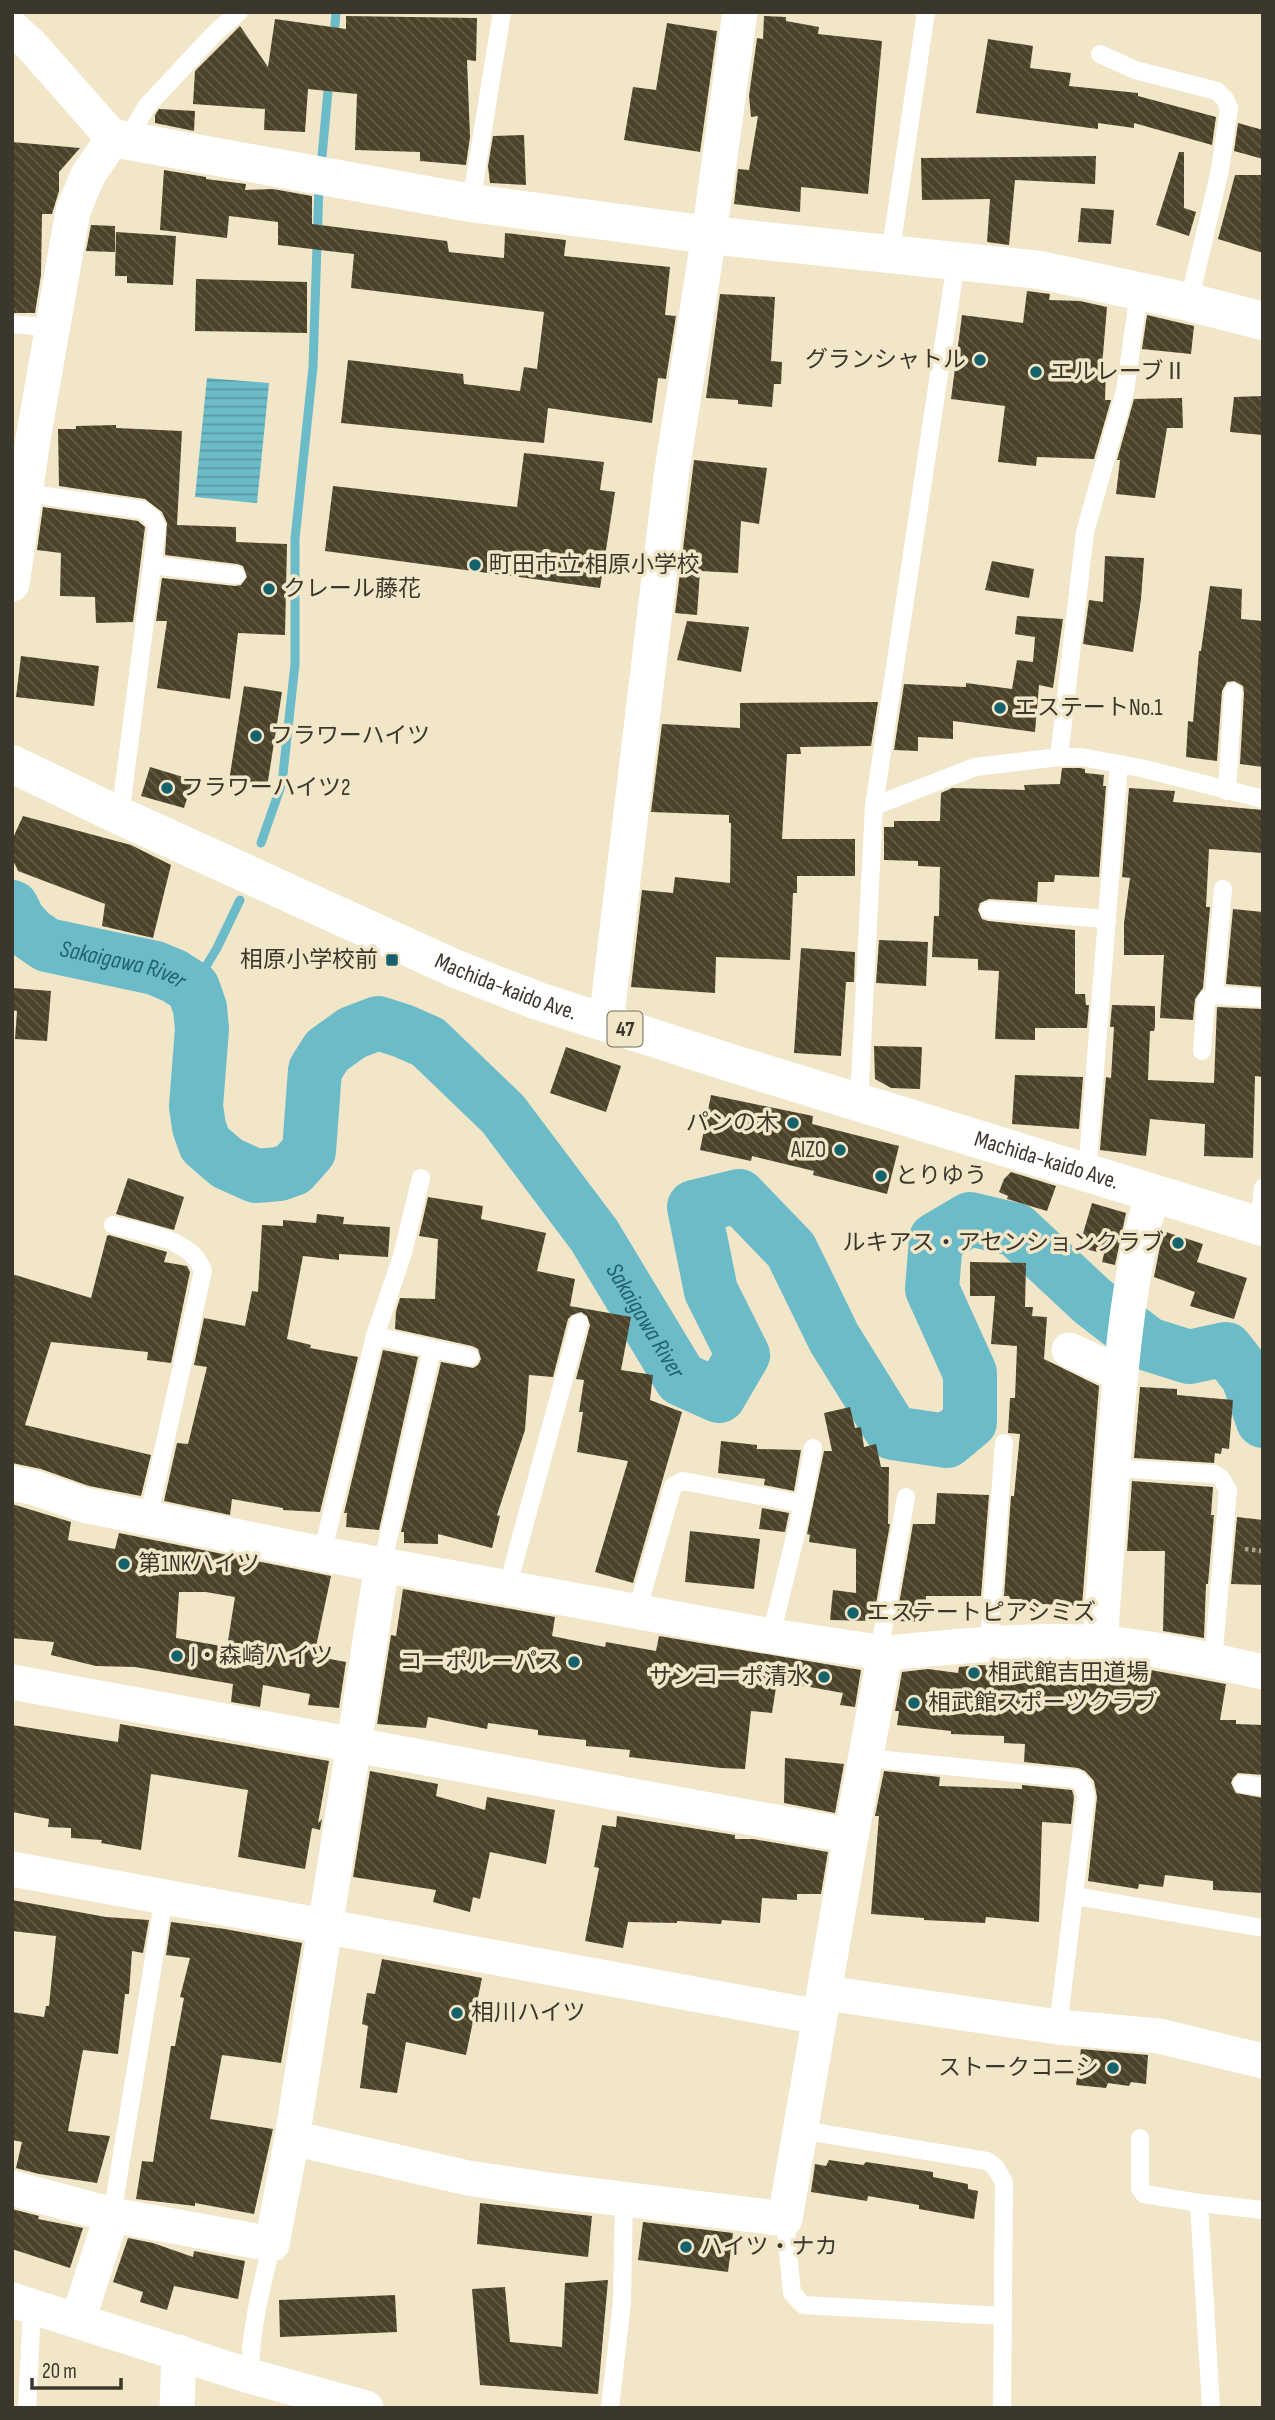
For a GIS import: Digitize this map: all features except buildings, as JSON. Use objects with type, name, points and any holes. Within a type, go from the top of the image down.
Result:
[{"type":"main road","points":[[122,140],[471,203],[709,235],[1040,270],[1263,321]]},
{"type":"main road","name":"Machida-kaido Ave.","points":[[12,764],[456,969],[538,1001],[1261,1226]]},
{"type":"street","points":[[606,1023],[671,477],[740,12]]},
{"type":"street","points":[[12,28],[122,140],[88,175],[73,211],[53,328],[23,437],[25,493],[13,573]]},
{"type":"street","points":[[1100,1643],[1129,1294],[1153,1192]]},
{"type":"street","points":[[1069,1350],[1121,1368]]},
{"type":"street","points":[[12,1483],[148,1519],[322,1554],[771,1636],[882,1653],[989,1644],[1100,1643],[1263,1672]]},
{"type":"street","points":[[12,2188],[112,2214],[272,2244],[292,2138],[382,1565]]},
{"type":"street","points":[[292,2138],[468,2178],[785,2219],[882,1653]]},
{"type":"street","points":[[12,1682],[851,1836]]},
{"type":"street","points":[[12,1869],[325,1927],[822,2005],[1159,2036],[1263,2061]]},
{"type":"street","points":[[78,2320],[112,2214]]},
{"type":"street","points":[[22,2303],[250,2376],[366,2408]]},
{"type":"street","points":[[177,2408],[179,2352]]},
{"type":"lane","points":[[122,140],[147,106],[215,33],[239,12]]},
{"type":"lane","points":[[471,203],[502,12]]},
{"type":"lane","points":[[890,256],[927,15]]},
{"type":"lane","points":[[1100,54],[1135,70],[1217,92],[1225,99],[1229,108],[1220,170],[1189,302]]},
{"type":"lane","points":[[859,1101],[874,806],[956,262]]},
{"type":"lane","points":[[1059,757],[1085,532],[1125,391],[1139,292]]},
{"type":"lane","points":[[12,324],[53,328]]},
{"type":"lane","points":[[25,493],[143,510],[154,520],[157,527],[120,816]]},
{"type":"lane","points":[[152,565],[236,575]]},
{"type":"lane","points":[[1227,791],[1233,692]]},
{"type":"lane","points":[[874,806],[975,767],[1059,757],[1081,757],[1119,764],[1263,799]]},
{"type":"lane","points":[[1087,1172],[1119,764]]},
{"type":"lane","points":[[1214,995],[1223,889]]},
{"type":"lane","points":[[989,910],[1107,919]]},
{"type":"lane","points":[[1202,1051],[1206,1000],[1214,995],[1263,998]]},
{"type":"lane","points":[[322,1554],[375,1336],[402,1256],[421,1178]]},
{"type":"lane","points":[[1261,1226],[1263,1188]]},
{"type":"lane","points":[[113,1225],[184,1247],[200,1262],[202,1271],[148,1519]]},
{"type":"lane","points":[[507,1588],[579,1323]]},
{"type":"lane","points":[[375,1336],[470,1357]]},
{"type":"lane","points":[[382,1565],[432,1349]]},
{"type":"lane","points":[[989,1644],[1004,1443]]},
{"type":"lane","points":[[771,1636],[803,1504],[813,1448]]},
{"type":"lane","points":[[1113,1468],[1214,1474],[1225,1483],[1228,1490],[1213,1661]]},
{"type":"lane","points":[[637,1611],[673,1486],[678,1482],[803,1504]]},
{"type":"lane","points":[[882,1653],[906,1497]]},
{"type":"lane","points":[[866,1758],[1077,1779],[1083,1785],[1086,1796],[1058,2027]]},
{"type":"lane","points":[[1242,1784],[1263,1787]]},
{"type":"lane","points":[[1074,1896],[1263,1928]]},
{"type":"lane","points":[[112,2214],[164,1897]]},
{"type":"lane","points":[[801,2130],[986,2161],[995,2166],[1004,2182],[1002,2408]]},
{"type":"lane","points":[[1140,2138],[1140,2188],[1144,2194],[1263,2210]]},
{"type":"lane","points":[[610,2408],[622,2302],[624,2198]]},
{"type":"lane","points":[[1199,2203],[1211,2408]]},
{"type":"lane","points":[[785,2219],[792,2292],[803,2305],[1003,2316]]},
{"type":"lane","points":[[250,2376],[250,2348],[257,2304],[272,2244]]},
{"type":"lane","points":[[22,2303],[27,2408]]},
{"type":"water","points":[[207,378],[269,383],[257,503],[195,497]]},
{"type":"waterway","points":[[334,38],[336,12]]},
{"type":"waterway","points":[[321,167],[329,80]]},
{"type":"waterway","points":[[261,843],[282,783],[295,664],[295,539],[313,367],[319,185]]},
{"type":"waterway","points":[[193,988],[217,948],[240,900]]},
{"type":"waterway","name":"Sakaigawa River","points":[[12,907],[19,921],[47,945],[155,968],[193,988],[200,1008],[202,1029],[196,1106],[199,1127],[205,1144],[227,1163],[256,1176],[279,1174],[293,1169],[309,1151],[315,1070],[327,1051],[352,1033],[378,1023],[428,1042],[503,1114],[594,1235],[681,1379],[719,1396],[743,1355],[711,1291],[694,1207],[739,1196],[791,1250],[834,1338],[893,1433],[947,1441],[970,1422],[970,1373],[932,1289],[936,1239],[970,1219],[1016,1230],[1092,1301],[1148,1344],[1189,1357],[1226,1349],[1248,1377],[1263,1421]]},
{"type":"place","name":"グランシャトル","points":[[980,360]]},
{"type":"place","name":"エルレーブⅡ","points":[[1036,372]]},
{"type":"place","name":"町田市立 相原小学校","points":[[475,565]]},
{"type":"place","name":"クレール藤花","points":[[269,589]]},
{"type":"place","name":"エステートNo.1","points":[[1000,708]]},
{"type":"place","name":"フラワーハイツ","points":[[256,736]]},
{"type":"place","name":"フラワーハイツ2","points":[[167,788]]},
{"type":"place","name":"相原小学校前","points":[[392,960]]},
{"type":"place","name":"パンの木","points":[[793,1123]]},
{"type":"place","name":"AIZO","points":[[840,1150]]},
{"type":"place","name":"とりゆう","points":[[881,1176]]},
{"type":"place","name":"ルキアス・アセンションクラブ","points":[[1178,1243]]},
{"type":"place","name":"第1NKハイツ","points":[[124,1564]]},
{"type":"place","name":"エステートピアシミズ","points":[[853,1613]]},
{"type":"place","name":"J・森崎ハイツ","points":[[177,1656]]},
{"type":"place","name":"コーポルーパス","points":[[574,1662]]},
{"type":"place","name":"相武館吉田道場","points":[[974,1673]]},
{"type":"place","name":"サンコーポ清水","points":[[824,1677]]},
{"type":"place","name":"相武館スポーツクラブ","points":[[914,1703]]},
{"type":"place","name":"相川ハイツ","points":[[457,2013]]},
{"type":"place","name":"ストークコニシ","points":[[1113,2068]]},
{"type":"place","name":"ハイツ・ナカ","points":[[686,2247]]}]
